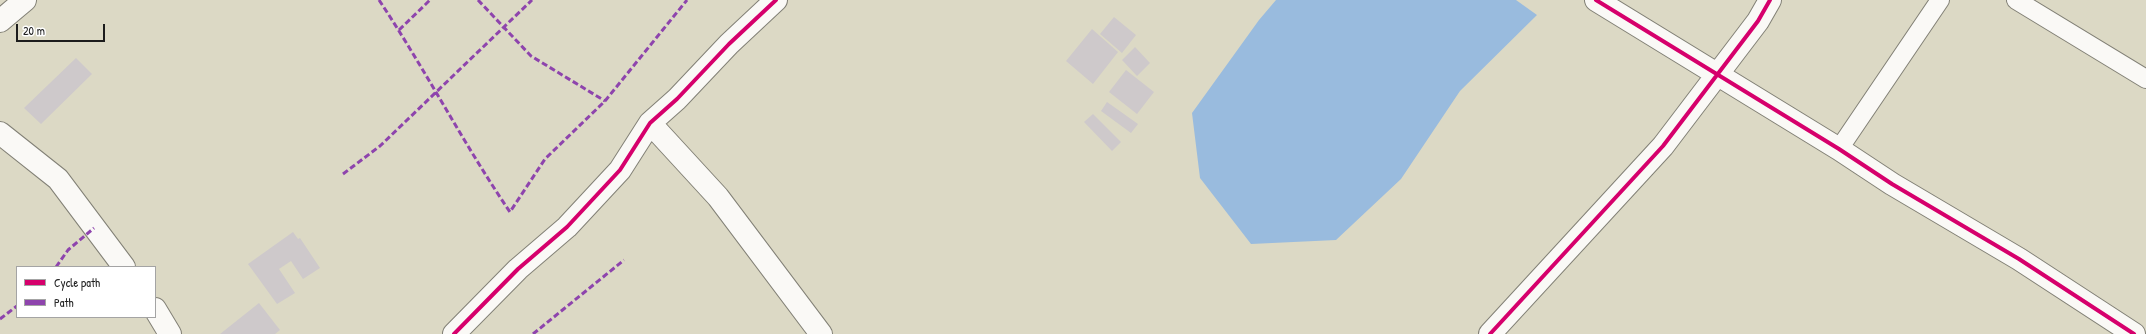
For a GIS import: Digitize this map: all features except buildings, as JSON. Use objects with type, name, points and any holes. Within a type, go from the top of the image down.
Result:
[{"type":"street","points":[[0,21],[25,0]]},
{"type":"street","points":[[454,334],[518,269],[567,227],[620,170],[650,123],[677,99],[729,44],[776,0]]},
{"type":"street","points":[[1596,0],[1839,149],[1892,184],[2019,258],[2134,334]]},
{"type":"street","points":[[1490,334],[1664,146],[1716,74],[1758,21],[1770,0]]},
{"type":"street","points":[[650,123],[718,197],[821,334]]},
{"type":"street","points":[[0,133],[58,179],[123,266]]},
{"type":"street","points":[[156,311],[170,334]]},
{"type":"lane","points":[[1839,149],[1940,0]]},
{"type":"lane","points":[[2016,0],[2146,79]]},
{"type":"water","points":[[1276,0],[1516,0],[1537,15],[1460,91],[1401,179],[1336,240],[1251,244],[1200,178],[1192,113],[1259,20]]},
{"type":"marked path","points":[[379,0],[510,212],[545,159],[605,101],[687,0]]},
{"type":"marked path","points":[[399,30],[430,0]]},
{"type":"marked path","points":[[478,0],[531,56],[605,101]]},
{"type":"marked path","points":[[343,174],[380,146],[532,0]]},
{"type":"marked path","points":[[57,266],[68,250],[94,228]]},
{"type":"marked path","points":[[533,334],[624,260]]},
{"type":"marked path","points":[[0,319],[16,307]]},
{"type":"cycle path","points":[[454,334],[518,269],[567,227],[620,170],[650,123],[677,99],[729,44],[776,0]]},
{"type":"cycle path","points":[[1596,0],[1839,149],[1892,184],[2019,259],[2134,334]]},
{"type":"cycle path","points":[[1490,334],[1663,146],[1758,21],[1770,0]]}]
